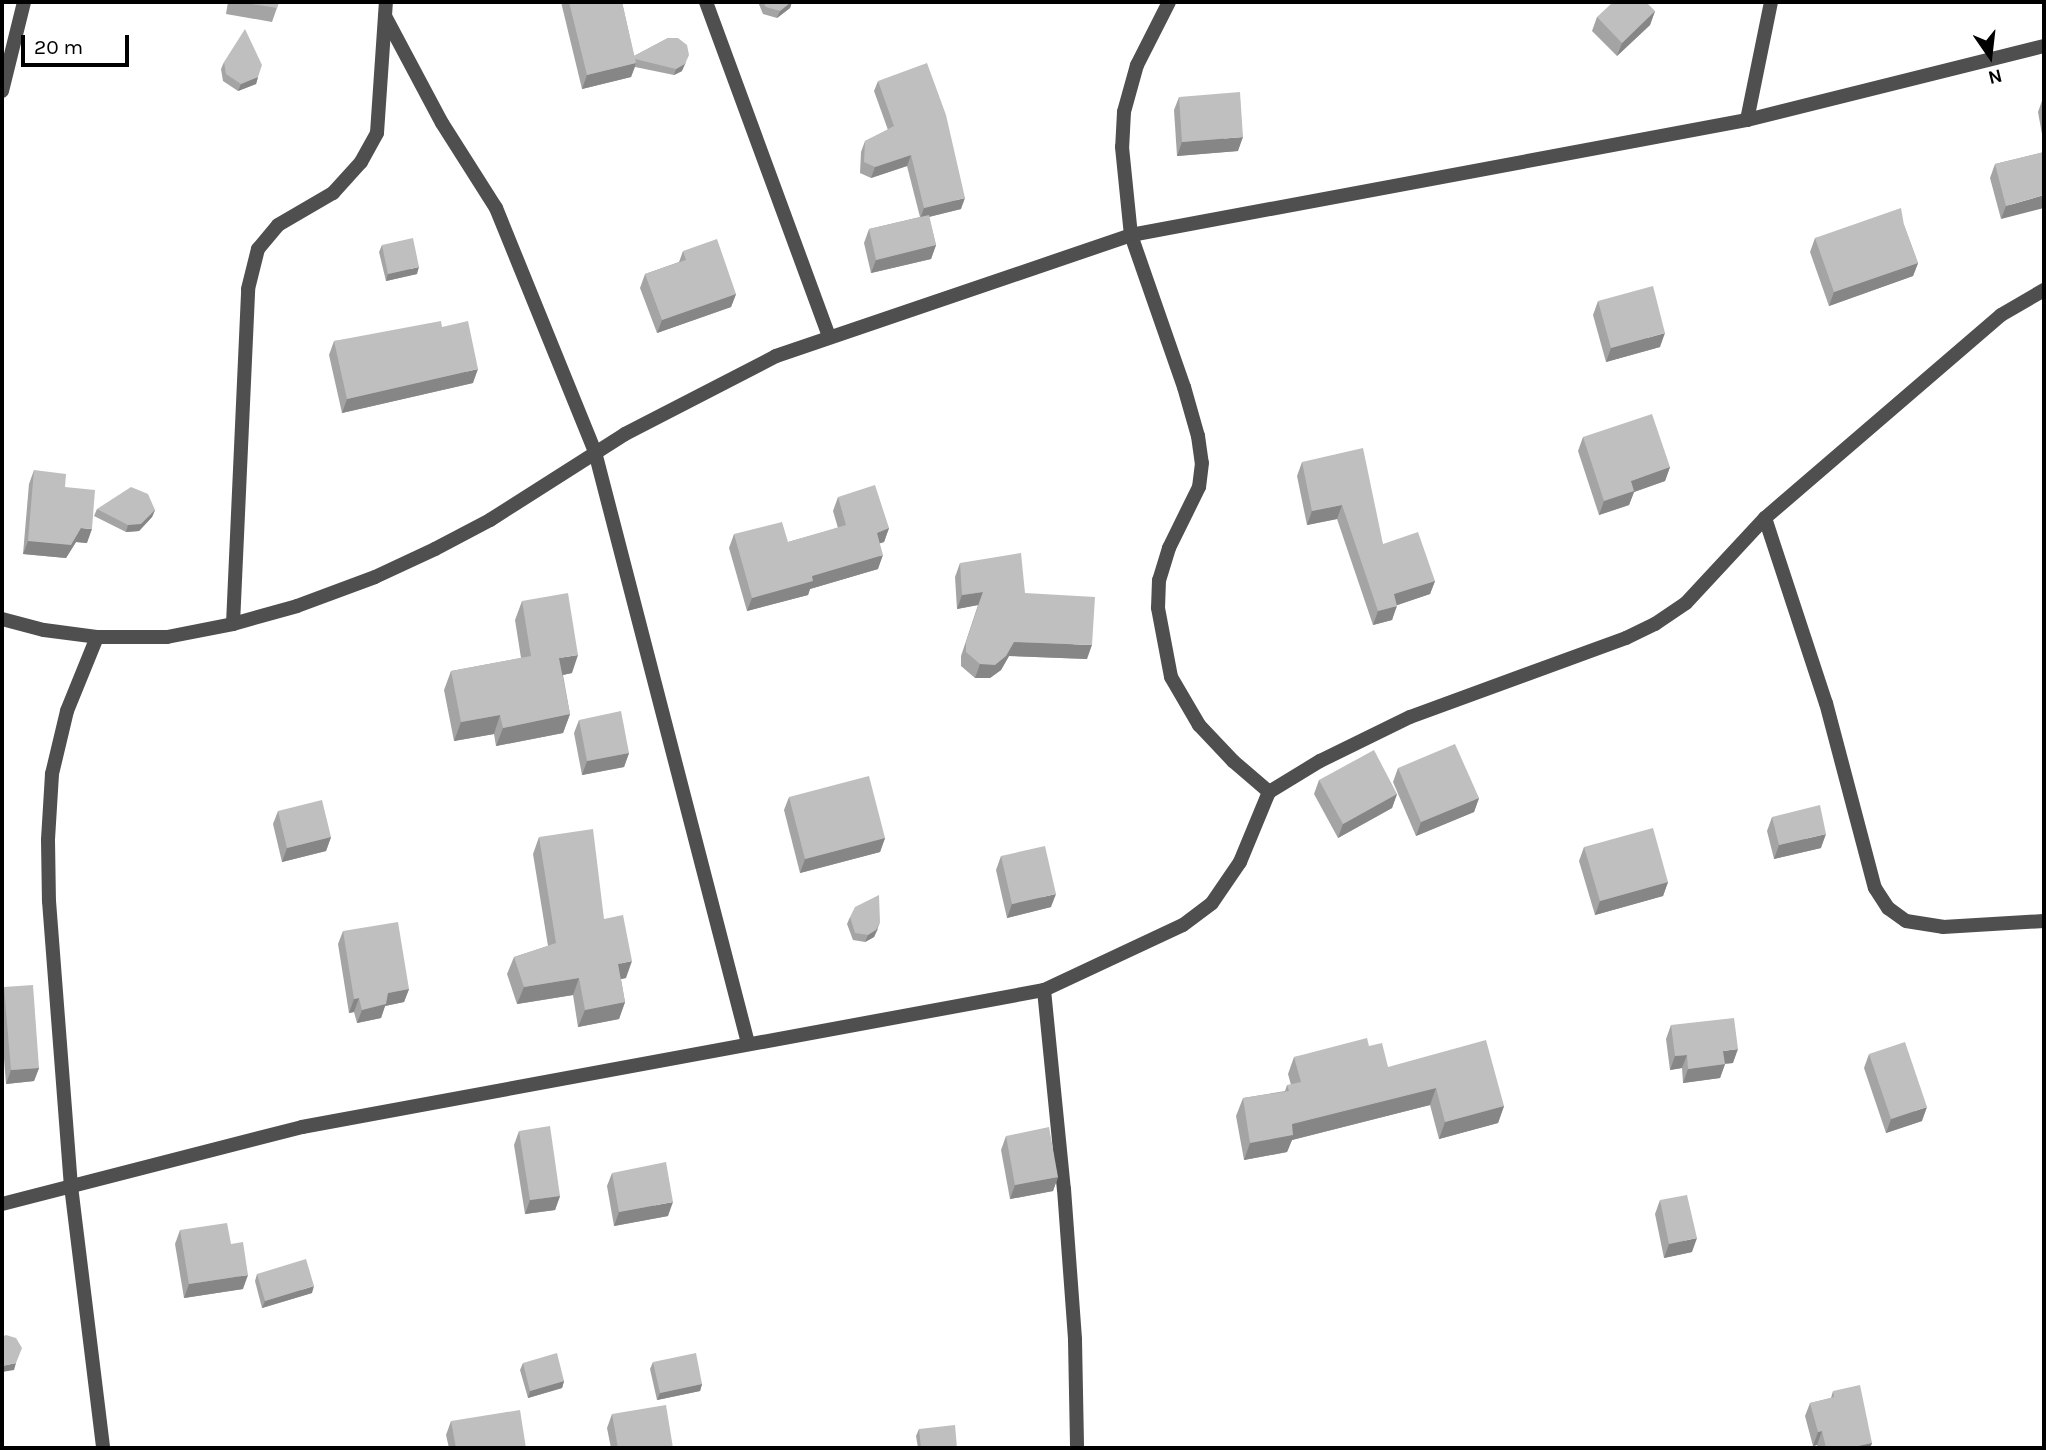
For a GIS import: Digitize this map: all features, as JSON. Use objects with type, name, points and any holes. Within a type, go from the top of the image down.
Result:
[{"type":"street","points":[[2,91],[24,2]]},
{"type":"street","points":[[706,2],[829,336]]},
{"type":"street","points":[[1170,2],[1137,65],[1124,112],[1123,175],[1131,235],[1184,387],[1198,436],[1202,463],[1199,488],[1169,548],[1159,580],[1158,608],[1171,677],[1199,725],[1233,761],[1269,792]]},
{"type":"street","points":[[1747,120],[1771,2]]},
{"type":"street","points":[[386,9],[442,123],[496,208],[595,452],[748,1043]]},
{"type":"street","points":[[233,624],[248,289],[258,249],[278,225],[333,193],[361,162],[377,133],[386,9]]},
{"type":"street","points":[[2,619],[44,630],[97,637],[167,637],[233,624],[362,582],[435,549],[490,520],[595,452],[740,374],[829,336],[1131,235],[1747,120],[2044,46]]},
{"type":"street","points":[[2,1204],[302,1127],[1044,990],[1183,925],[1212,903],[1240,862],[1269,792],[1320,761],[1410,717],[1626,638],[1655,624],[1686,603],[1765,517],[2001,315],[2044,290]]},
{"type":"street","points":[[1765,517],[1826,702],[1875,888],[1888,908],[1906,921],[1943,927],[2044,921]]},
{"type":"street","points":[[97,637],[67,711],[52,774],[48,840],[49,901],[71,1186],[103,1448]]},
{"type":"street","points":[[1044,990],[1065,1188],[1075,1340],[1077,1448]]},
{"type":"building","points":[[239,2],[279,2],[277,8]]},
{"type":"building","points":[[569,2],[622,2],[636,63],[587,75]]},
{"type":"building","points":[[763,2],[791,2],[780,11],[766,7]]},
{"type":"building","points":[[1613,2],[1646,2],[1655,11],[1622,43],[1597,17]]},
{"type":"building","points":[[245,29],[262,65],[258,77],[241,84],[226,74],[224,62]]},
{"type":"building","points":[[668,38],[678,38],[687,45],[689,55],[685,64],[676,69],[635,59],[634,56]]},
{"type":"building","points":[[927,63],[946,115],[965,198],[924,208],[911,155],[875,167],[864,162],[865,141],[894,126],[878,81]]},
{"type":"building","points":[[1240,92],[1243,137],[1182,142],[1179,97]]},
{"type":"building","points":[[2044,152],[2044,195],[2006,206],[1995,164]]},
{"type":"building","points":[[1901,208],[1904,225],[1918,263],[1834,292],[1815,238]]},
{"type":"building","points":[[929,215],[936,245],[876,260],[869,229]]},
{"type":"building","points":[[413,238],[419,267],[388,274],[382,245]]},
{"type":"building","points":[[717,239],[736,294],[662,320],[645,274],[686,260],[683,251]]},
{"type":"building","points":[[1653,286],[1665,333],[1611,348],[1598,301]]},
{"type":"building","points":[[441,321],[442,327],[468,321],[478,369],[347,399],[334,341]]},
{"type":"building","points":[[1652,414],[1670,467],[1631,481],[1634,491],[1604,501],[1583,437]]},
{"type":"building","points":[[1363,448],[1383,544],[1418,532],[1435,581],[1394,594],[1397,606],[1378,611],[1342,505],[1312,511],[1302,462]]},
{"type":"building","points":[[34,470],[66,474],[65,487],[95,490],[92,529],[81,528],[71,545],[28,541]]},
{"type":"building","points":[[875,485],[889,528],[877,533],[883,555],[812,576],[813,581],[752,598],[734,534],[782,522],[788,542],[846,525],[838,497]]},
{"type":"building","points":[[131,487],[148,494],[155,510],[141,524],[128,525],[97,509]]},
{"type":"building","points":[[1021,553],[1025,593],[1095,597],[1092,645],[1014,642],[1006,656],[995,665],[980,664],[966,652],[966,642],[983,592],[962,595],[960,563]]},
{"type":"building","points":[[568,593],[578,655],[559,658],[570,714],[503,728],[500,715],[461,722],[451,671],[531,656],[522,601]]},
{"type":"building","points":[[621,711],[629,753],[587,761],[579,720]]},
{"type":"building","points":[[1455,744],[1479,798],[1421,822],[1398,768]]},
{"type":"building","points":[[1374,750],[1397,794],[1343,824],[1319,780]]},
{"type":"building","points":[[869,776],[885,838],[805,859],[789,797]]},
{"type":"building","points":[[322,800],[331,837],[287,848],[278,811]]},
{"type":"building","points":[[1820,805],[1826,834],[1779,845],[1772,817]]},
{"type":"building","points":[[1653,828],[1668,882],[1600,901],[1584,847]]},
{"type":"building","points":[[593,829],[604,919],[623,915],[632,961],[618,964],[625,1002],[585,1010],[579,978],[524,987],[514,957],[556,943],[539,837]]},
{"type":"building","points":[[1045,846],[1056,894],[1012,904],[1001,856]]},
{"type":"building","points":[[879,895],[880,922],[876,930],[868,935],[855,933],[850,917],[855,907]]},
{"type":"building","points":[[398,922],[409,989],[388,993],[386,1004],[362,1010],[359,998],[354,999],[343,931]]},
{"type":"building","points":[[33,985],[39,1068],[11,1070],[4,987]]},
{"type":"building","points":[[1734,1018],[1738,1049],[1723,1051],[1725,1064],[1688,1069],[1687,1055],[1675,1056],[1671,1025]]},
{"type":"building","points":[[1367,1038],[1369,1046],[1382,1043],[1388,1067],[1486,1040],[1504,1106],[1445,1122],[1436,1088],[1292,1124],[1293,1135],[1250,1143],[1243,1098],[1289,1091],[1287,1085],[1301,1082],[1294,1057]]},
{"type":"building","points":[[1905,1042],[1927,1107],[1891,1119],[1869,1054]]},
{"type":"building","points":[[550,1126],[560,1196],[530,1200],[519,1131]]},
{"type":"building","points":[[1049,1127],[1058,1177],[1015,1185],[1006,1136]]},
{"type":"building","points":[[666,1162],[673,1202],[619,1212],[612,1173]]},
{"type":"building","points":[[1687,1195],[1697,1238],[1669,1244],[1660,1200]]},
{"type":"building","points":[[227,1223],[231,1244],[243,1242],[248,1275],[189,1284],[180,1230]]},
{"type":"building","points":[[306,1259],[314,1286],[265,1301],[257,1274]]},
{"type":"building","points":[[6,1335],[16,1338],[22,1348],[16,1363],[2,1366],[2,1337]]},
{"type":"building","points":[[557,1353],[564,1381],[530,1391],[523,1363]]},
{"type":"building","points":[[696,1353],[702,1384],[660,1393],[653,1362]]},
{"type":"building","points":[[1860,1385],[1872,1443],[1849,1448],[1826,1448],[1822,1431],[1818,1432],[1810,1403],[1834,1397],[1833,1391]]},
{"type":"building","points":[[666,1405],[673,1448],[618,1448],[612,1414]]},
{"type":"building","points":[[520,1410],[526,1448],[456,1448],[451,1421]]},
{"type":"building","points":[[955,1425],[957,1448],[921,1448],[919,1429]]}]
